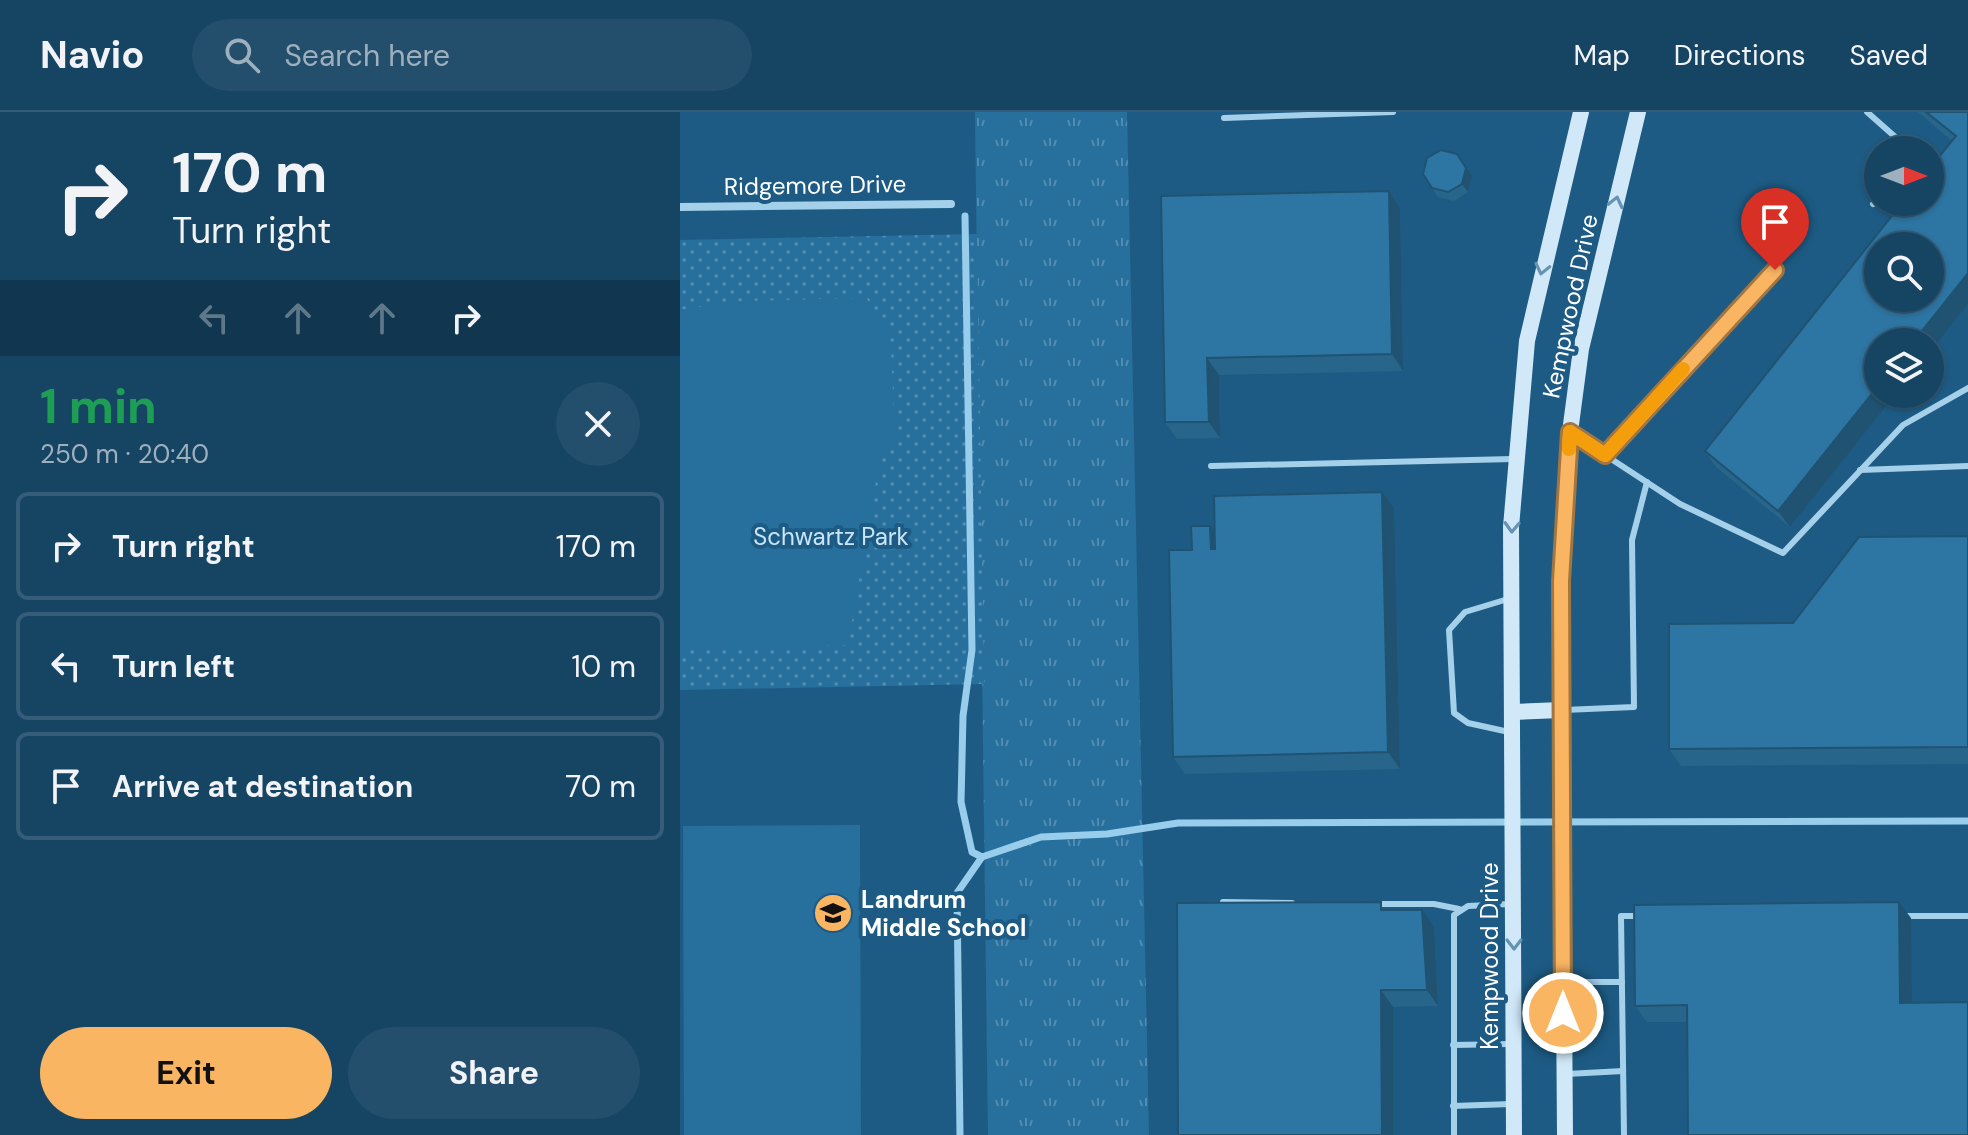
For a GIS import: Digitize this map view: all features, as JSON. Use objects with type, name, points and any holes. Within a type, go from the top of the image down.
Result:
[{"type":"main road","name":"Kempwood Drive","points":[[1514,1135],[1511,527],[1527,341],[1581,112]]},
{"type":"main road","name":"Kempwood Drive","points":[[1565,1135],[1561,581],[1570,432],[1581,349],[1638,112]]},
{"type":"main road","points":[[1512,712],[1561,710]]},
{"type":"street","name":"Ridgemore Drive","points":[[680,207],[951,204]]},
{"type":"lane","points":[[1224,118],[1393,112]]},
{"type":"lane","points":[[1867,112],[1894,136]]},
{"type":"lane","points":[[1605,455],[1775,270]]},
{"type":"lane","points":[[1570,432],[1680,504],[1783,553],[1903,425],[1968,388]]},
{"type":"lane","points":[[1211,466],[1517,459]]},
{"type":"lane","points":[[1860,470],[1968,466]]},
{"type":"lane","points":[[1561,710],[1634,707],[1632,540],[1647,482]]},
{"type":"lane","points":[[1512,599],[1465,612],[1449,630],[1454,713],[1468,723],[1512,732]]},
{"type":"lane","points":[[1223,902],[1298,903]]},
{"type":"lane","points":[[1358,903],[1434,904],[1459,909],[1514,904]]},
{"type":"lane","points":[[1454,1135],[1452,921],[1459,909]]},
{"type":"lane","points":[[1624,1135],[1621,916],[1652,916]]},
{"type":"lane","points":[[1895,916],[1968,916]]},
{"type":"lane","points":[[1563,982],[1622,982]]},
{"type":"lane","points":[[1453,1045],[1514,1044]]},
{"type":"lane","points":[[1564,1074],[1623,1071]]},
{"type":"lane","points":[[1453,1106],[1514,1104]]},
{"type":"green space","points":[[975,112],[1127,112],[1149,1135],[988,1135]]},
{"type":"green space","name":"Schwartz Park","points":[[977,234],[984,684],[680,690],[680,240]]},
{"type":"green space","points":[[866,298],[890,330],[895,436],[881,452],[848,645],[680,650],[680,310],[742,301]]},
{"type":"green space","points":[[860,825],[861,1135],[684,1135],[683,826]]},
{"type":"building","points":[[1926,112],[1968,112],[1968,273],[1944,303],[1944,232],[1879,232],[1892,216],[1944,216],[1944,151],[1956,136]]},
{"type":"building","points":[[1441,150],[1457,154],[1466,168],[1462,184],[1448,192],[1432,188],[1423,174],[1427,158]]},
{"type":"building","points":[[1389,191],[1392,354],[1207,358],[1209,422],[1165,422],[1161,196]]},
{"type":"building","points":[[1864,251],[1864,312],[1937,312],[1924,328],[1864,328],[1864,404],[1778,511],[1705,451]]},
{"type":"building","points":[[1382,492],[1388,752],[1173,757],[1169,550],[1192,550],[1191,526],[1210,526],[1211,549],[1215,549],[1214,496]]},
{"type":"building","points":[[1968,536],[1968,747],[1669,749],[1669,624],[1793,623],[1859,537]]},
{"type":"building","points":[[1381,902],[1381,910],[1422,910],[1427,990],[1381,990],[1382,1135],[1178,1135],[1177,903]]},
{"type":"building","points":[[1899,902],[1900,1003],[1968,1002],[1968,1135],[1688,1135],[1687,1005],[1635,1006],[1634,905]]},
{"type":"waterway","points":[[965,216],[972,650],[963,716],[961,802],[972,852],[982,857]]},
{"type":"waterway","points":[[960,1135],[957,893],[982,857],[1041,837],[1107,834],[1178,823],[1968,821]]},
{"type":"slow traffic","points":[[1569,449],[1570,432],[1605,455],[1683,369]]},
{"type":"place","name":"Landrum Middle School","points":[[833,913]]},
{"type":"route","points":[[1563,1013],[1561,581],[1570,432],[1605,455],[1775,270]]}]
